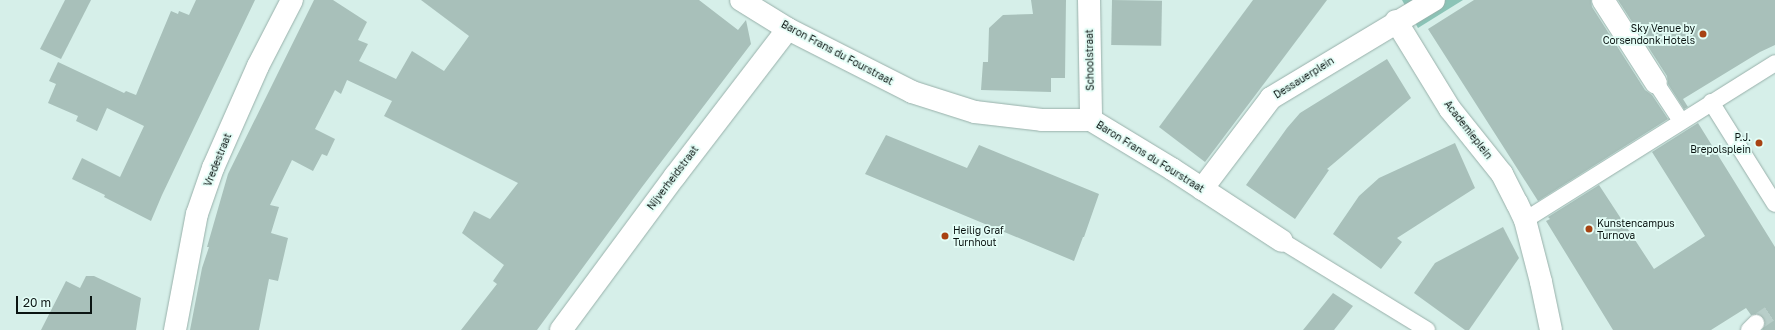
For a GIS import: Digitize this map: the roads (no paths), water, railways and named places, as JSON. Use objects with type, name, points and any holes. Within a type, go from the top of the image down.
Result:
[{"type":"street","name":"Vredestraat","points":[[175,330],[197,214],[213,168],[258,66],[292,0]]},
{"type":"street","name":"Baron Frans du Fourstraat","points":[[741,0],[788,29],[912,92],[975,112],[1042,120],[1091,120],[1282,241],[1427,330]]},
{"type":"street","name":"Schoolstraat","points":[[1089,0],[1091,120]]},
{"type":"street","name":"Dessauerplein","points":[[1202,189],[1271,98],[1396,21],[1434,0]]},
{"type":"street","points":[[1603,0],[1681,121]]},
{"type":"street","name":"Academieplein","points":[[1396,21],[1450,109],[1502,174],[1525,220],[1541,282],[1551,330]]},
{"type":"street","name":"Nijverheidstraat","points":[[561,330],[675,176],[788,29]]},
{"type":"street","points":[[1525,220],[1775,63]]},
{"type":"street","points":[[1711,102],[1772,194]]},
{"type":"tunnel","points":[[1756,323],[1775,310]]},
{"type":"place","name":"Sky Venue by Corsendonk Hotels","points":[[1703,34]]},
{"type":"place","name":"P.J. Brepolsplein","points":[[1759,143]]},
{"type":"place","name":"Kunstencampus Turnova","points":[[1589,229]]},
{"type":"place","name":"Heilig Graf Turnhout","points":[[945,236]]}]
